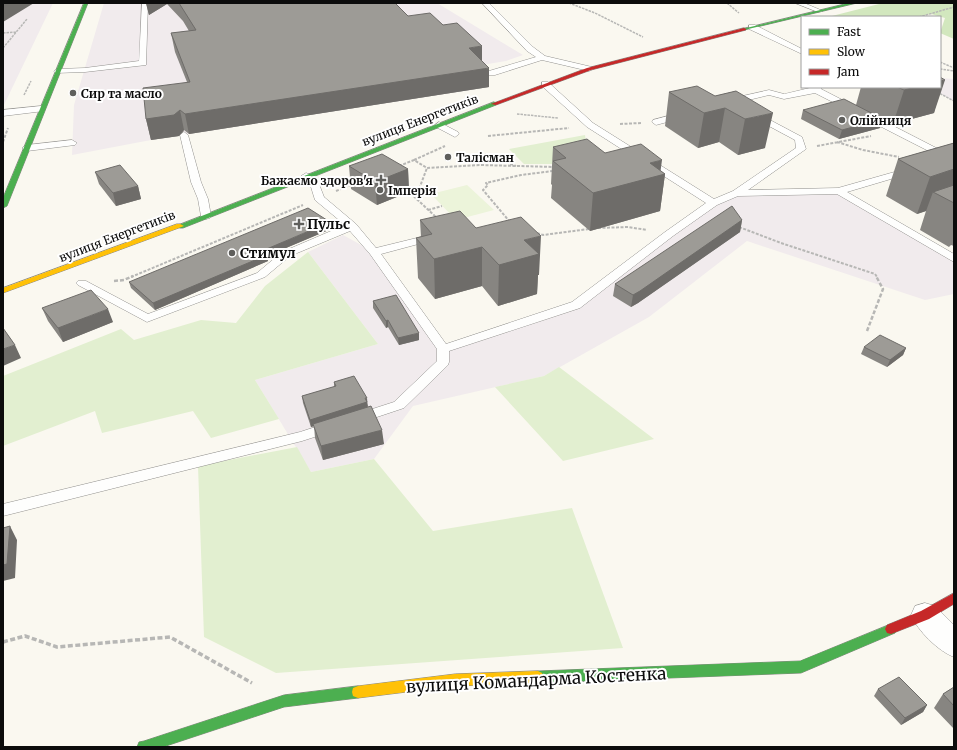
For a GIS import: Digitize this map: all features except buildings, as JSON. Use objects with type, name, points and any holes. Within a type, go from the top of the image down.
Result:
[{"type":"main road","points":[[3,206],[86,3]]},
{"type":"main road","name":"вулиця Енергетиків","points":[[3,291],[206,216],[545,84],[589,69],[752,27],[855,3]]},
{"type":"main road","name":"вулиця Командарма Костенка","points":[[144,747],[284,701],[455,680],[801,667],[925,615],[954,598]]},
{"type":"street","points":[[925,615],[954,644]]},
{"type":"lane","points":[[58,71],[85,70],[142,63],[145,3]]},
{"type":"lane","points":[[485,3],[530,49],[542,58],[589,69]]},
{"type":"lane","points":[[798,3],[820,11]]},
{"type":"lane","points":[[752,27],[801,52]]},
{"type":"lane","points":[[492,73],[542,58]]},
{"type":"lane","points":[[545,84],[590,125],[713,203]]},
{"type":"lane","points":[[443,349],[576,305],[669,234],[713,203],[737,194],[801,149],[799,139],[728,102],[769,92],[784,96],[817,88],[952,160]]},
{"type":"lane","points":[[3,113],[42,110]]},
{"type":"lane","points":[[656,122],[694,112]]},
{"type":"lane","points":[[439,125],[455,134]]},
{"type":"lane","points":[[184,135],[196,182],[203,199],[206,216]]},
{"type":"lane","points":[[27,148],[72,143]]},
{"type":"lane","points":[[937,163],[952,160]]},
{"type":"lane","points":[[737,194],[839,191],[915,170]]},
{"type":"lane","points":[[3,510],[302,436],[399,405],[443,362],[443,349],[374,252],[352,226],[319,198],[316,186],[306,176]]},
{"type":"lane","points":[[839,191],[954,259]]},
{"type":"lane","points":[[82,283],[147,318],[261,275],[286,254],[352,226]]},
{"type":"lane","points":[[374,252],[442,234],[454,233]]},
{"type":"path","points":[[569,3],[625,27],[648,41]]},
{"type":"path","points":[[727,3],[740,13]]},
{"type":"path","points":[[922,16],[954,7]]},
{"type":"path","points":[[3,48],[27,19]]},
{"type":"path","points":[[3,33],[17,32]]},
{"type":"path","points":[[941,62],[954,68]]},
{"type":"path","points":[[941,69],[954,71]]},
{"type":"path","points":[[933,90],[954,100]]},
{"type":"path","points":[[510,113],[573,119],[590,125]]},
{"type":"path","points":[[801,149],[897,131]]},
{"type":"path","points":[[393,169],[450,144]]},
{"type":"path","points":[[485,154],[518,166]]},
{"type":"path","points":[[414,160],[427,168],[480,165],[555,167]]},
{"type":"path","points":[[416,197],[427,168]]},
{"type":"path","points":[[515,224],[509,222],[483,190],[488,185],[486,183],[521,175],[553,171]]},
{"type":"path","points":[[82,283],[124,280],[319,198],[356,184]]},
{"type":"path","points":[[404,187],[454,233]]},
{"type":"path","points":[[428,210],[442,206]]},
{"type":"path","points":[[703,210],[722,221],[759,235],[875,274],[883,289],[867,331]]},
{"type":"path","points":[[532,230],[543,235],[588,229],[628,227],[669,234]]},
{"type":"path","points":[[3,642],[25,636],[57,647],[170,637],[284,701]]},
{"type":"shaded area","points":[[3,3],[53,3],[3,107]]},
{"type":"shaded area","points":[[104,3],[437,3],[523,55],[506,61],[470,67],[489,87],[151,140],[72,155],[74,105]]},
{"type":"shaded area","points":[[941,78],[954,79],[954,101],[928,88],[941,88]]},
{"type":"shaded area","points":[[839,191],[954,259],[954,294],[925,300],[747,241],[649,317],[544,376],[413,406],[374,459],[311,472],[255,380],[378,344],[308,252],[343,235],[374,252],[443,349],[576,305],[713,203],[737,193]]},
{"type":"green space","points":[[883,3],[954,3],[954,39],[941,33],[945,18],[931,14],[923,16],[832,16]]},
{"type":"green space","points":[[585,135],[589,164],[524,164],[509,149]]},
{"type":"green space","points":[[467,185],[494,210],[456,220],[431,194]]},
{"type":"green space","points":[[308,252],[378,344],[255,380],[279,419],[211,438],[193,411],[102,433],[95,411],[3,446],[3,376],[121,329],[134,340],[201,320],[236,323],[265,286]]},
{"type":"green space","points":[[559,367],[654,439],[563,461],[495,387],[544,376]]},
{"type":"green space","points":[[297,447],[311,472],[374,459],[433,531],[572,508],[623,648],[276,673],[204,637],[198,466]]},
{"type":"traffic: fast","points":[[3,206],[86,3]]},
{"type":"traffic: fast","points":[[744,29],[855,3]]},
{"type":"traffic: fast","points":[[180,226],[494,104]]},
{"type":"traffic: fast","points":[[538,677],[801,667],[891,629]]},
{"type":"traffic: fast","points":[[144,747],[284,701],[358,692]]},
{"type":"traffic: slow","points":[[3,291],[180,226]]},
{"type":"traffic: slow","points":[[358,692],[455,680],[538,677]]},
{"type":"traffic: jam","points":[[494,104],[589,69],[744,29]]},
{"type":"traffic: jam","points":[[891,629],[925,615],[954,598]]},
{"type":"place","name":"Сир та масло","points":[[73,93]]},
{"type":"place","name":"Олійниця","points":[[842,120]]},
{"type":"place","name":"Талісман","points":[[448,157]]},
{"type":"place","name":"Бажаємо здоров'я","points":[[381,180]]},
{"type":"place","name":"Імперія","points":[[380,190]]},
{"type":"place","name":"Пульс","points":[[299,224]]},
{"type":"place","name":"Стимул","points":[[232,253]]}]
